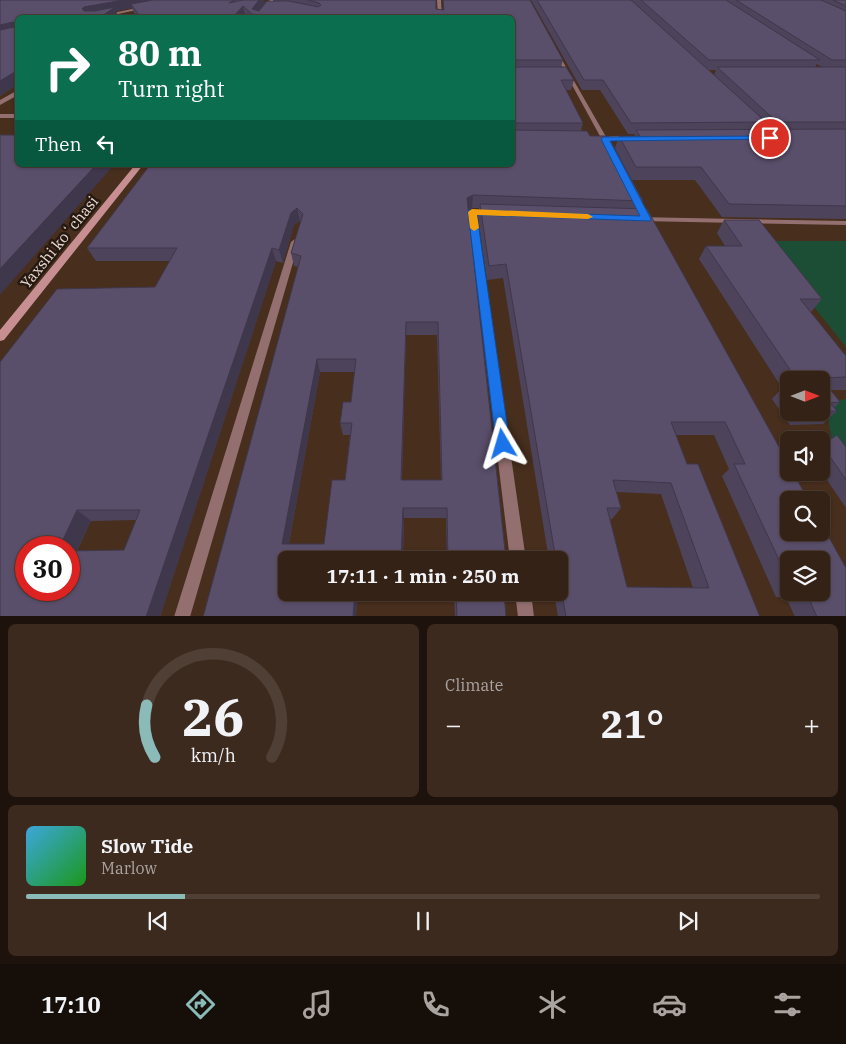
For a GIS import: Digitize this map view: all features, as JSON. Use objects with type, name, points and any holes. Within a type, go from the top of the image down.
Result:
[{"type":"street","points":[[260,15],[272,0]]},
{"type":"street","points":[[440,0],[440,15]]},
{"type":"street","points":[[104,15],[148,6]]},
{"type":"street","points":[[266,7],[275,7]]},
{"type":"street","points":[[550,41],[563,74],[614,155]]},
{"type":"street","points":[[0,104],[15,94]]},
{"type":"street","points":[[0,116],[15,116]]},
{"type":"street","points":[[587,139],[634,138]]},
{"type":"street","name":"Yaxshi koʻchasi","points":[[0,337],[137,167]]},
{"type":"street","points":[[501,213],[472,212],[517,551]]},
{"type":"street","points":[[627,218],[846,223]]},
{"type":"street","points":[[182,616],[300,226]]},
{"type":"street","points":[[524,601],[526,616]]},
{"type":"green space","points":[[761,241],[846,241],[846,347]]},
{"type":"green space","points":[[846,399],[846,460],[831,437],[829,421],[830,401]]},
{"type":"building","points":[[0,0],[124,0],[84,7],[82,9],[84,11],[95,11],[115,7],[103,15],[15,15],[15,24],[13,22],[0,25]]},
{"type":"building","points":[[153,0],[235,0],[229,3],[243,0],[259,0],[252,9],[259,11],[267,1],[289,1],[318,7],[321,5],[319,3],[308,0],[436,0],[436,9],[444,10],[443,0],[530,0],[563,60],[515,60],[515,15],[254,15],[243,6],[235,15],[139,15],[131,4]]},
{"type":"building","points":[[537,0],[631,0],[766,122],[631,123],[603,80],[584,80]]},
{"type":"building","points":[[641,0],[726,0],[820,60],[709,60]]},
{"type":"building","points":[[736,0],[821,0],[846,11],[846,60],[832,60]]},
{"type":"building","points":[[833,0],[846,0],[846,6]]},
{"type":"building","points":[[15,24],[15,72],[0,81],[0,30],[14,27]]},
{"type":"building","points":[[515,67],[566,67],[574,80],[561,80],[583,123],[515,123]]},
{"type":"building","points":[[717,67],[846,67],[846,122],[777,122]]},
{"type":"building","points":[[846,129],[846,206],[729,204],[701,167],[636,167],[619,136],[640,136],[636,130]]},
{"type":"building","points":[[515,130],[587,131],[590,136],[608,136],[643,201],[473,195],[467,198],[505,551],[448,551],[447,508],[403,508],[401,551],[278,551],[278,601],[354,601],[353,616],[203,616],[301,256],[291,253],[303,214],[297,208],[291,213],[279,250],[272,248],[146,616],[0,616],[0,362],[57,289],[155,287],[177,248],[87,248],[148,167],[515,167]],"holes":[[[406,322],[438,322],[442,480],[401,480]],[[317,359],[356,359],[351,402],[343,402],[340,423],[352,423],[345,480],[332,480],[324,544],[282,544]]]},
{"type":"building","points":[[0,135],[15,135],[15,167],[94,167],[0,269]]},
{"type":"building","points":[[480,204],[647,209],[780,449],[780,481],[798,481],[803,491],[780,491],[780,541],[830,541],[830,539],[846,568],[846,616],[817,616],[810,601],[830,601],[830,551],[780,551],[780,562],[734,464],[745,464],[725,422],[671,422],[687,464],[698,464],[760,616],[566,616],[563,601],[568,601],[568,551],[554,551],[506,264],[489,266]],"holes":[[[613,480],[671,483],[709,588],[627,587],[607,508],[621,508]]]},
{"type":"building","points":[[724,220],[759,220],[822,299],[800,299],[846,356],[846,377],[830,378],[830,371],[791,371],[706,246],[742,246]]},
{"type":"building","points":[[830,389],[840,402],[830,403]]},
{"type":"building","points":[[830,403],[837,411],[830,411]]},
{"type":"building","points":[[837,435],[846,447],[846,480],[830,457],[830,440]]},
{"type":"building","points":[[456,601],[505,601],[506,616],[457,616]]},
{"type":"slow traffic","points":[[474,228],[472,212],[588,217]]},
{"type":"route","points":[[503,444],[472,212],[646,219],[605,139],[770,138]]}]
